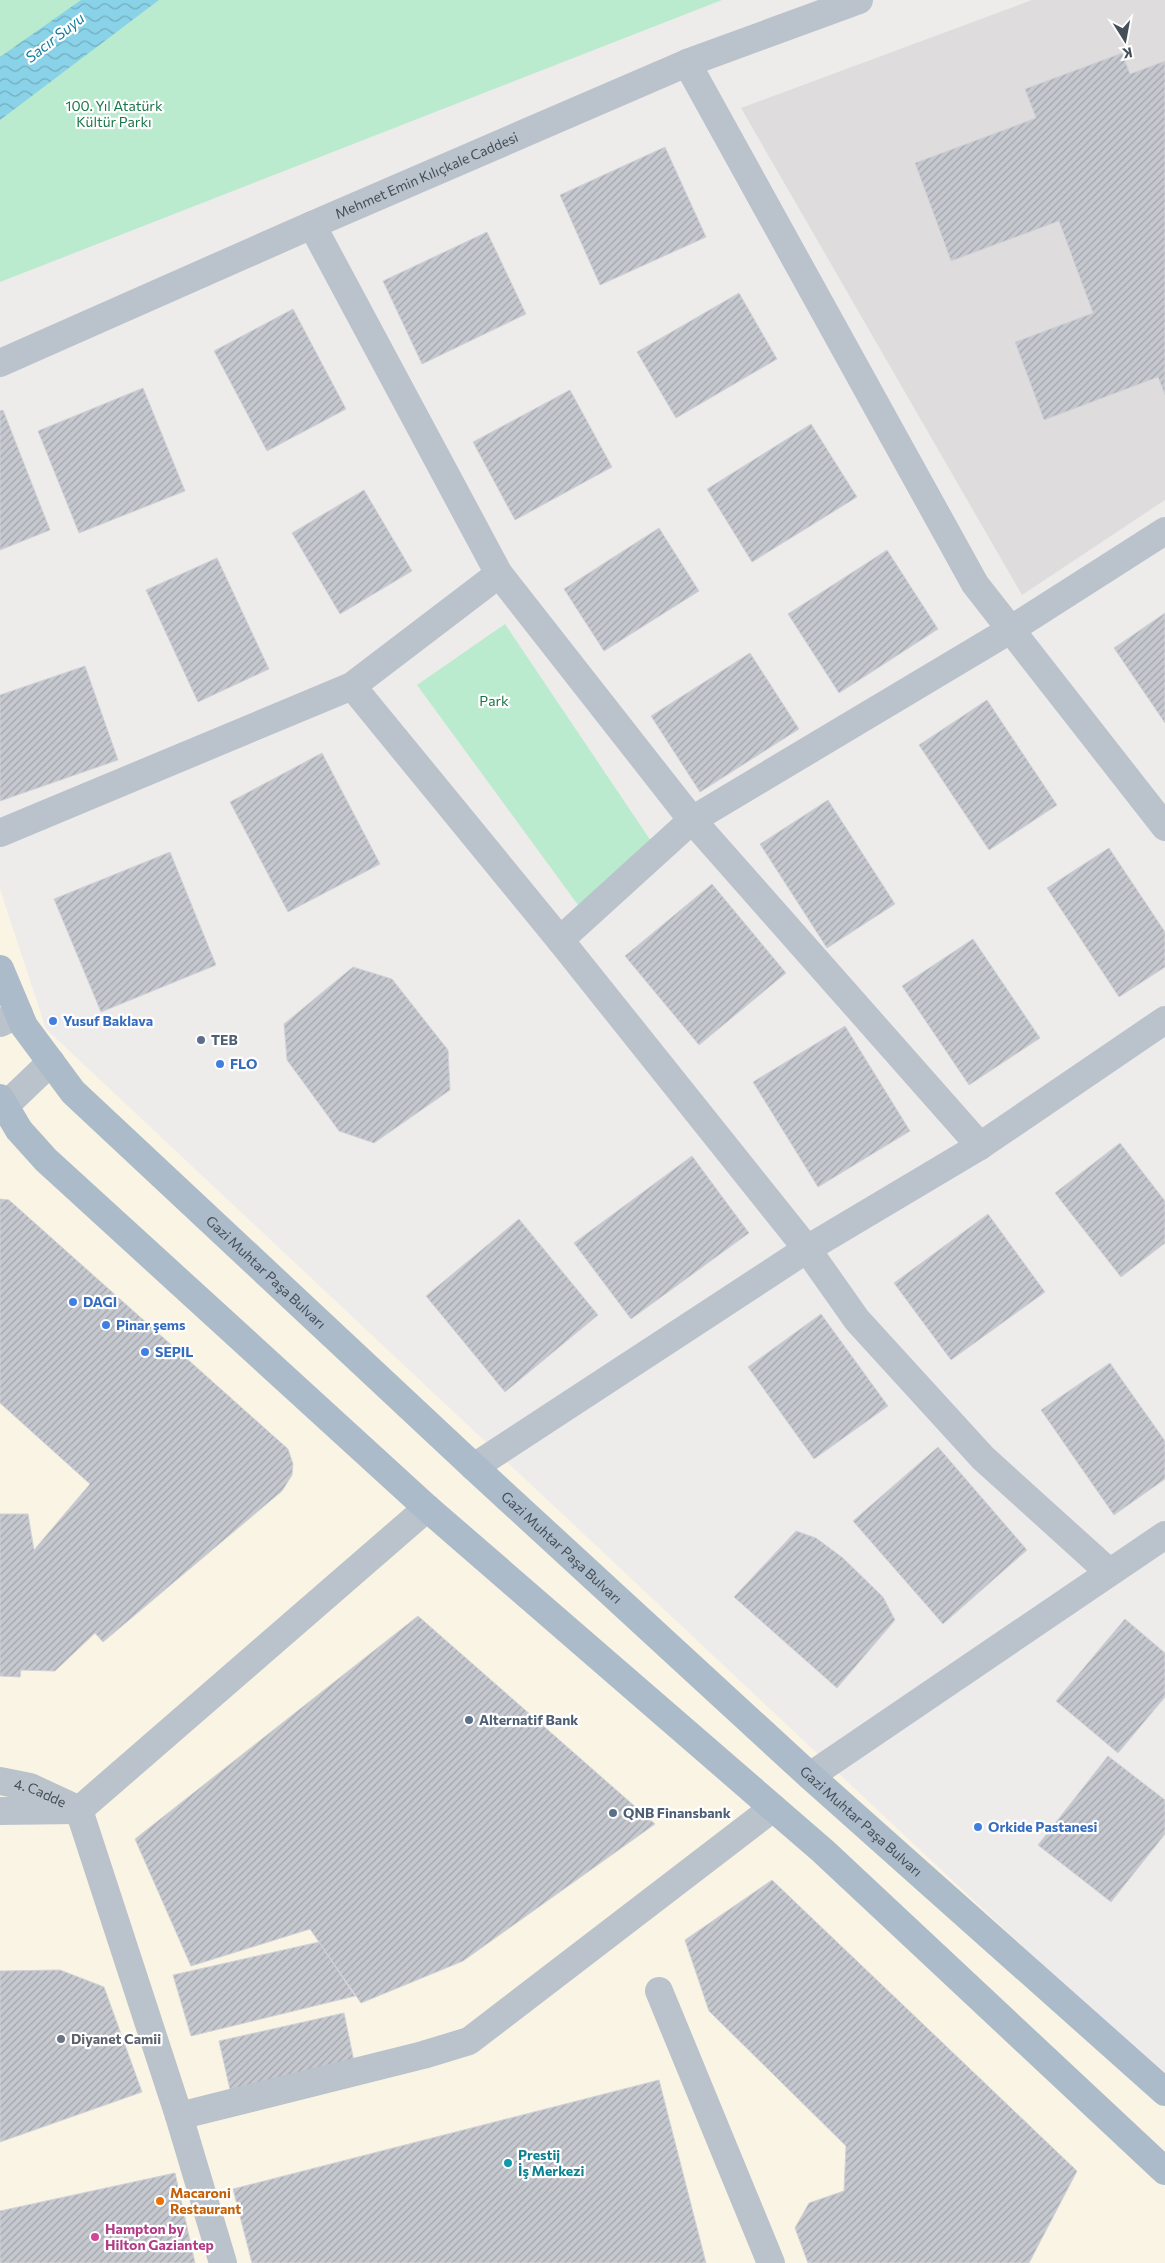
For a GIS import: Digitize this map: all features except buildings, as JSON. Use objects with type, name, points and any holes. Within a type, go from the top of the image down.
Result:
[{"type":"main road","name":"Gazi Muhtar Paşa Bulvarı","points":[[0,970],[10,1019],[24,1026],[73,1092],[474,1467],[810,1776],[1165,2092]]},
{"type":"main road","points":[[2,1103],[19,1130],[46,1160],[427,1508],[823,1851],[1165,2170]]},
{"type":"street","name":"Mehmet Emin Kılıçkale Caddesi","points":[[0,363],[312,225],[688,63],[859,0]]},
{"type":"street","points":[[688,63],[975,584],[1165,827]]},
{"type":"street","points":[[312,225],[498,574],[692,820],[980,1146]]},
{"type":"street","points":[[560,940],[692,820],[1010,630],[1165,531]]},
{"type":"street","points":[[0,833],[352,686],[498,574]]},
{"type":"street","points":[[352,686],[560,940],[807,1249],[857,1320],[983,1458],[1109,1572]]},
{"type":"street","points":[[474,1467],[807,1249],[980,1146],[1165,1020]]},
{"type":"street","points":[[2,1103],[51,1062]]},
{"type":"street","points":[[0,1812],[79,1810],[427,1508]]},
{"type":"street","points":[[810,1776],[1164,1536]]},
{"type":"street","name":"4. Cadde","points":[[0,1781],[30,1787],[79,1810]]},
{"type":"street","points":[[179,2116],[423,2055],[469,2041],[774,1808]]},
{"type":"street","points":[[79,1810],[179,2116],[223,2263]]},
{"type":"street","points":[[659,1991],[771,2263]]},
{"type":"shaded area","points":[[1032,0],[1165,0],[1165,500],[1022,595],[741,108]]},
{"type":"shaded area","points":[[0,889],[46,1029],[1165,2080],[1165,2263],[0,2263]]},
{"type":"green space","name":"100. Yıl Atatürk Kültür Parkı","points":[[0,0],[722,0],[0,282]]},
{"type":"green space","name":"Park","points":[[505,624],[657,850],[578,905],[417,685]]},
{"type":"water","name":"Sacır Suyu","points":[[81,0],[159,0],[0,120],[0,57]]},
{"type":"place","name":"Yusuf Baklava","points":[[53,1021]]},
{"type":"place","name":"TEB","points":[[201,1040]]},
{"type":"place","name":"FLO","points":[[220,1064]]},
{"type":"place","name":"DAGI","points":[[73,1302]]},
{"type":"place","name":"Pinar şems","points":[[106,1325]]},
{"type":"place","name":"SEPIL","points":[[145,1352]]},
{"type":"place","name":"Alternatif Bank","points":[[469,1720]]},
{"type":"place","name":"QNB Finansbank","points":[[613,1813]]},
{"type":"place","name":"Orkide Pastanesi","points":[[978,1827]]},
{"type":"place","name":"Diyanet Camii","points":[[61,2039]]},
{"type":"place","name":"Prestij İş Merkezi","points":[[508,2163]]},
{"type":"place","name":"Macaroni Restaurant","points":[[160,2201]]},
{"type":"place","name":"Hampton by Hilton Gaziantep","points":[[95,2237]]}]
